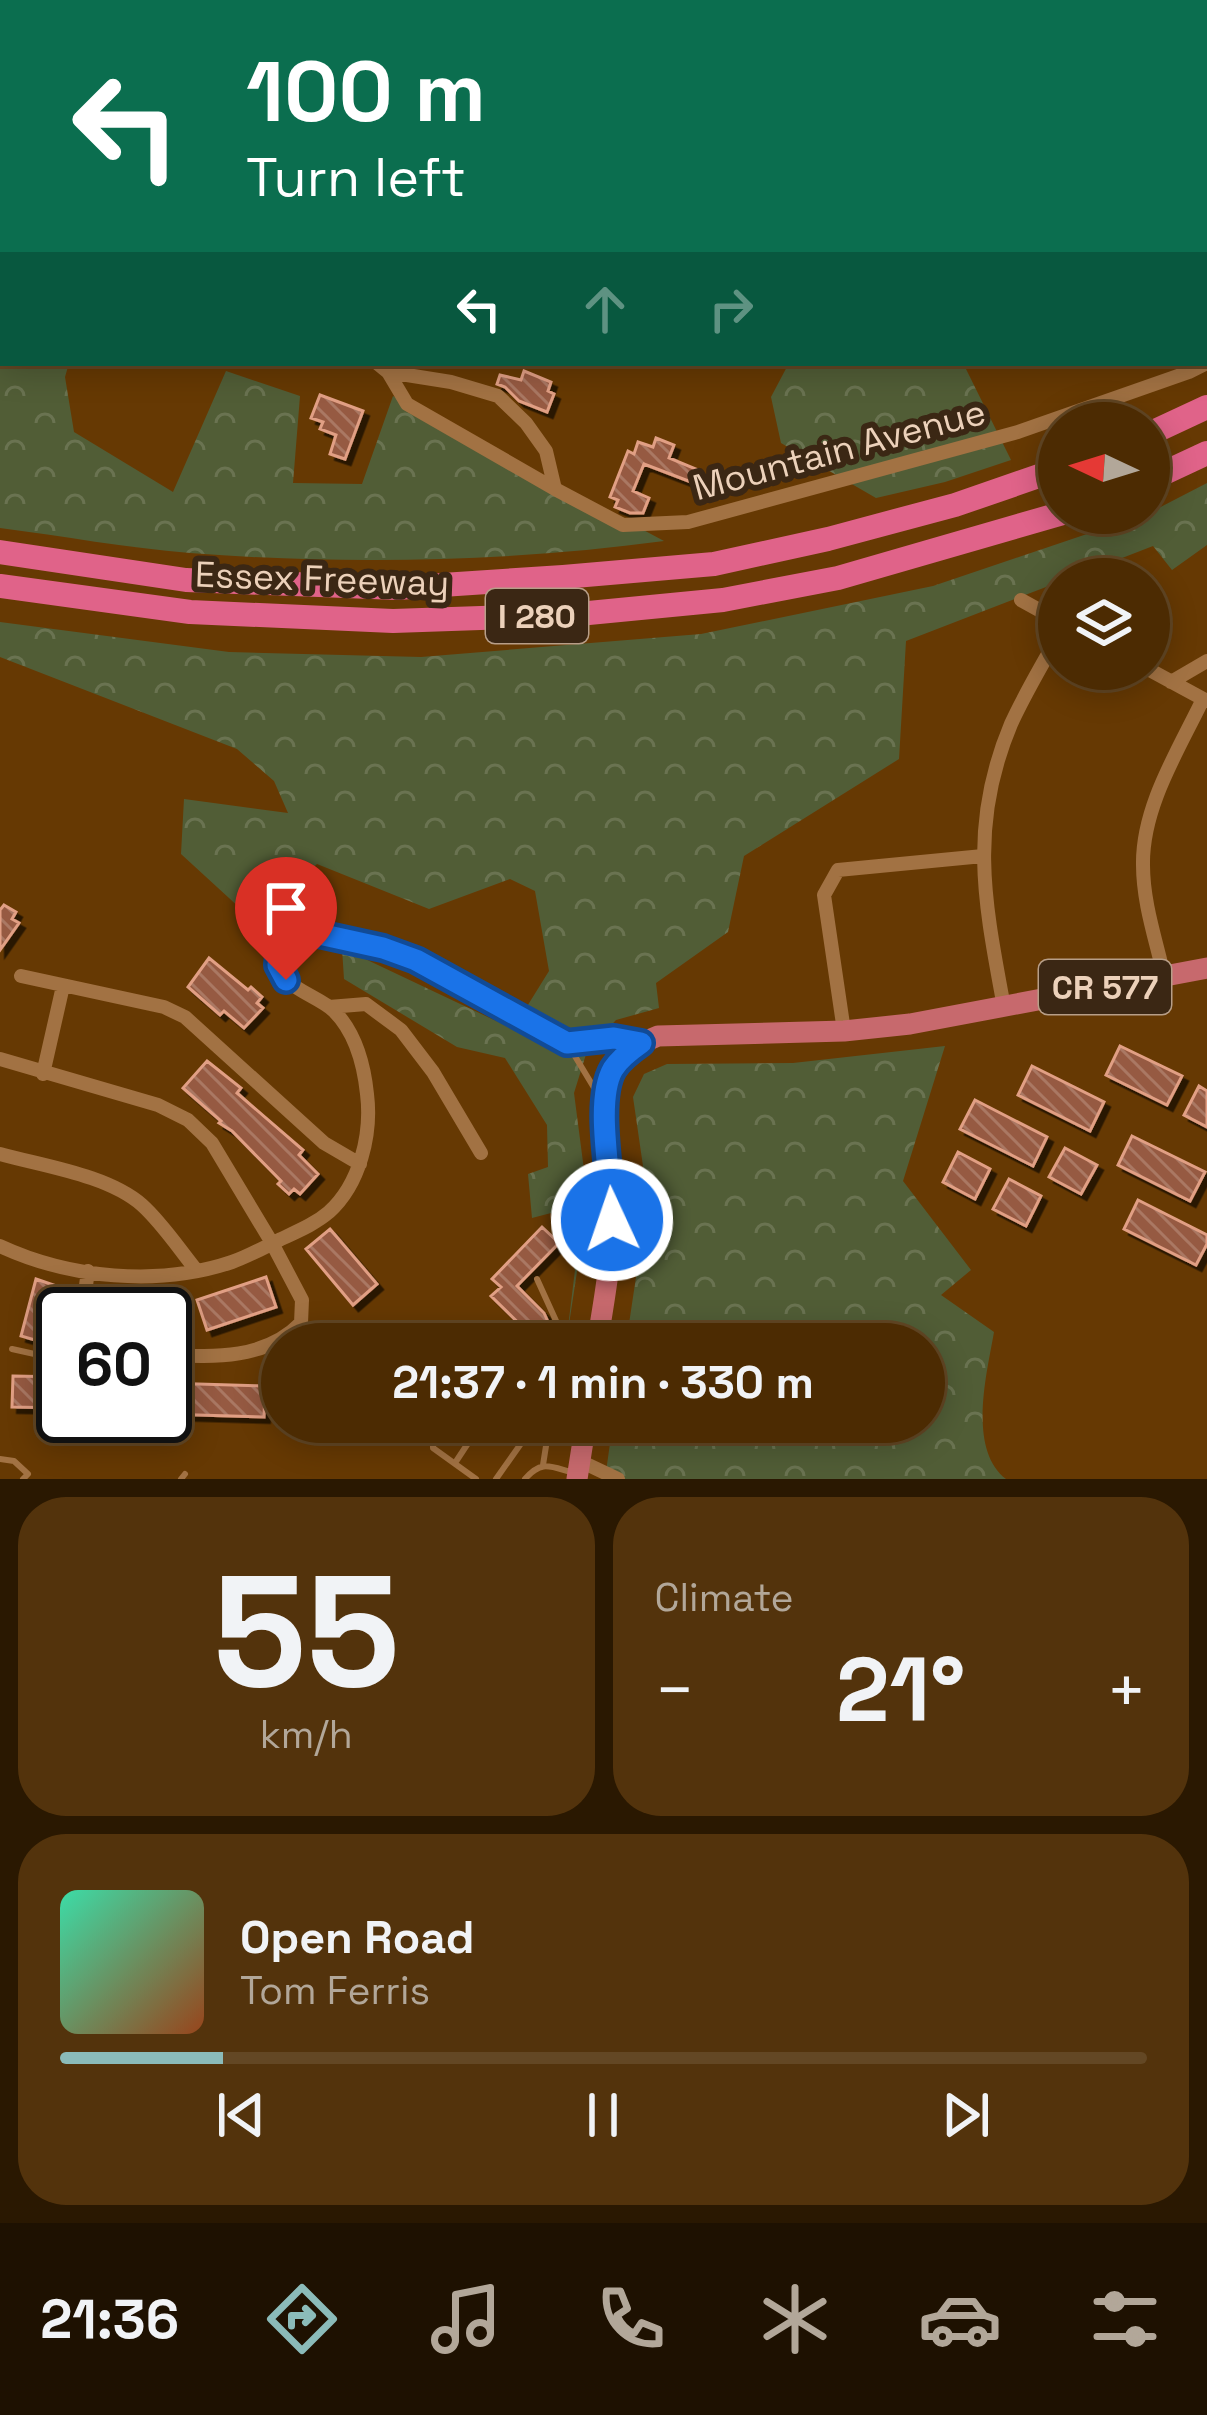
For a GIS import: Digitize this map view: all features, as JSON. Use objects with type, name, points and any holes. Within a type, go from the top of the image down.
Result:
[{"type":"highway","points":[[1170,424],[1207,407]]},
{"type":"highway","points":[[1170,471],[1207,454]]},
{"type":"highway","name":"Essex Freeway","points":[[0,551],[186,580],[397,588],[562,577],[714,564],[955,506],[1038,477]]},
{"type":"highway","name":"Essex Freeway","points":[[0,586],[190,612],[393,621],[568,615],[723,600],[838,578],[1038,520]]},
{"type":"main road","name":"CR 577","points":[[641,1043],[658,1036],[746,1036],[910,1024],[1207,968]]},
{"type":"main road","points":[[600,1323],[612,1220],[604,1105],[613,1070],[641,1043]]},
{"type":"street","name":"Mountain Avenue","points":[[382,368],[407,404],[622,525],[688,522],[1018,432],[1202,366]]},
{"type":"street","name":"Mountain Avenue","points":[[382,368],[498,396],[526,422],[546,452],[555,489]]},
{"type":"street","points":[[1021,600],[1038,609]]},
{"type":"street","points":[[1171,682],[1207,661]]},
{"type":"street","points":[[1004,1007],[986,910],[983,856],[989,795],[1012,723],[1038,674]]},
{"type":"street","points":[[1164,976],[1145,898],[1142,862],[1147,824],[1205,700],[1171,682]]},
{"type":"street","points":[[844,1031],[824,895],[838,870],[983,856]]},
{"type":"street","points":[[0,1246],[28,1258],[88,1271],[163,1276],[233,1261],[328,1213],[352,1184],[360,1164],[368,1099],[364,1074],[353,1041],[329,1007],[280,973],[278,955],[286,940],[310,932],[416,960]]},
{"type":"street","points":[[21,976],[164,1007],[184,1017],[324,1143],[360,1164]]},
{"type":"street","points":[[44,1074],[63,986]]},
{"type":"street","points":[[329,1007],[366,1004],[401,1030],[433,1072],[481,1153]]},
{"type":"street","points":[[0,1059],[158,1105],[188,1120],[212,1143],[302,1300],[301,1323],[286,1339],[254,1352],[192,1356]]},
{"type":"street","points":[[0,1154],[119,1189],[154,1216],[196,1271]]},
{"type":"street","points":[[86,1287],[88,1271]]},
{"type":"street","points":[[578,1471],[618,1479]]},
{"type":"lane","points":[[416,960],[567,1043],[604,1105]]},
{"type":"lane","points":[[567,1043],[614,1038],[641,1043]]},
{"type":"lane","points":[[537,1279],[557,1323]]},
{"type":"lane","points":[[12,1349],[36,1354]]},
{"type":"lane","points":[[433,1443],[433,1448],[476,1479]]},
{"type":"lane","points":[[455,1463],[468,1443]]},
{"type":"lane","points":[[543,1465],[546,1443]]},
{"type":"lane","points":[[496,1479],[520,1445]]},
{"type":"lane","points":[[0,1459],[14,1460],[28,1474],[23,1479]]},
{"type":"lane","points":[[525,1479],[543,1465],[578,1471]]},
{"type":"green space","points":[[0,366],[68,366],[65,377],[74,432],[173,492],[226,371],[300,396],[293,483],[362,484],[393,396],[664,541],[487,557],[309,559],[166,551],[0,528]]},
{"type":"green space","points":[[787,366],[964,366],[1011,460],[876,498],[781,443],[771,397]]},
{"type":"green space","points":[[1207,483],[1207,545],[1172,570],[1170,558],[1162,558],[1153,546],[1122,558],[1038,558],[1038,590],[906,641],[899,759],[744,856],[728,932],[656,983],[659,1008],[616,1020],[587,1051],[574,1093],[584,1170],[580,1252],[569,1323],[575,1270],[551,1213],[532,1218],[528,1174],[548,1167],[547,1125],[505,1058],[457,1047],[344,979],[342,948],[513,1029],[549,971],[535,891],[510,879],[429,909],[317,864],[253,920],[181,854],[184,799],[288,813],[274,781],[237,749],[0,657],[0,622],[229,652],[421,657],[701,634],[933,586],[1087,534],[1170,534],[1170,502]]},
{"type":"green space","points":[[945,1046],[903,1181],[971,1270],[941,1295],[994,1332],[983,1430],[994,1466],[1006,1479],[605,1479],[610,1443],[945,1443],[945,1323],[629,1323],[639,1257],[643,1166],[633,1097],[644,1074],[667,1064],[793,1063]]},
{"type":"building","points":[[524,371],[551,382],[548,391],[554,394],[547,412],[519,401],[497,384],[500,375],[521,380]]},
{"type":"building","points":[[320,395],[363,411],[345,459],[330,454],[336,435],[320,429],[323,422],[311,418]]},
{"type":"building","points":[[656,438],[674,445],[669,458],[696,469],[691,482],[644,464],[633,491],[649,498],[643,513],[615,507],[618,500],[610,497],[628,451],[634,454],[638,442],[653,447]]},
{"type":"building","points":[[4,905],[16,912],[12,919],[19,923],[0,950],[0,910]]},
{"type":"building","points":[[209,958],[262,997],[257,1003],[263,1008],[244,1028],[224,1011],[220,1015],[188,987]]},
{"type":"building","points":[[1120,1046],[1182,1076],[1167,1105],[1106,1075]]},
{"type":"building","points":[[207,1061],[303,1150],[299,1155],[318,1174],[300,1194],[294,1189],[289,1194],[232,1131],[183,1088]]},
{"type":"building","points":[[1032,1066],[1104,1102],[1090,1131],[1018,1095]]},
{"type":"building","points":[[1199,1086],[1207,1091],[1207,1127],[1184,1115]]},
{"type":"building","points":[[975,1100],[1047,1137],[1033,1166],[960,1129]]},
{"type":"building","points":[[1132,1136],[1205,1172],[1190,1201],[1118,1165]]},
{"type":"building","points":[[1065,1148],[1097,1165],[1081,1194],[1049,1177]]},
{"type":"building","points":[[958,1152],[990,1169],[975,1199],[943,1182]]},
{"type":"building","points":[[1009,1179],[1041,1196],[1026,1226],[993,1209]]},
{"type":"building","points":[[1138,1200],[1207,1235],[1196,1265],[1124,1229]]},
{"type":"building","points":[[542,1227],[559,1243],[517,1286],[549,1323],[519,1323],[491,1296],[501,1287],[492,1279]]},
{"type":"building","points":[[330,1229],[377,1284],[353,1305],[306,1249]]},
{"type":"building","points":[[266,1277],[276,1307],[207,1330],[197,1300]]},
{"type":"building","points":[[36,1279],[59,1287],[36,1287],[36,1340],[21,1336]]},
{"type":"building","points":[[13,1376],[36,1376],[36,1407],[12,1407]]},
{"type":"building","points":[[192,1384],[261,1386],[261,1417],[192,1415]]},
{"type":"route","points":[[286,980],[278,965],[280,947],[293,935],[310,932],[416,960],[567,1043],[614,1038],[641,1043],[613,1070],[604,1105],[612,1220]]}]
